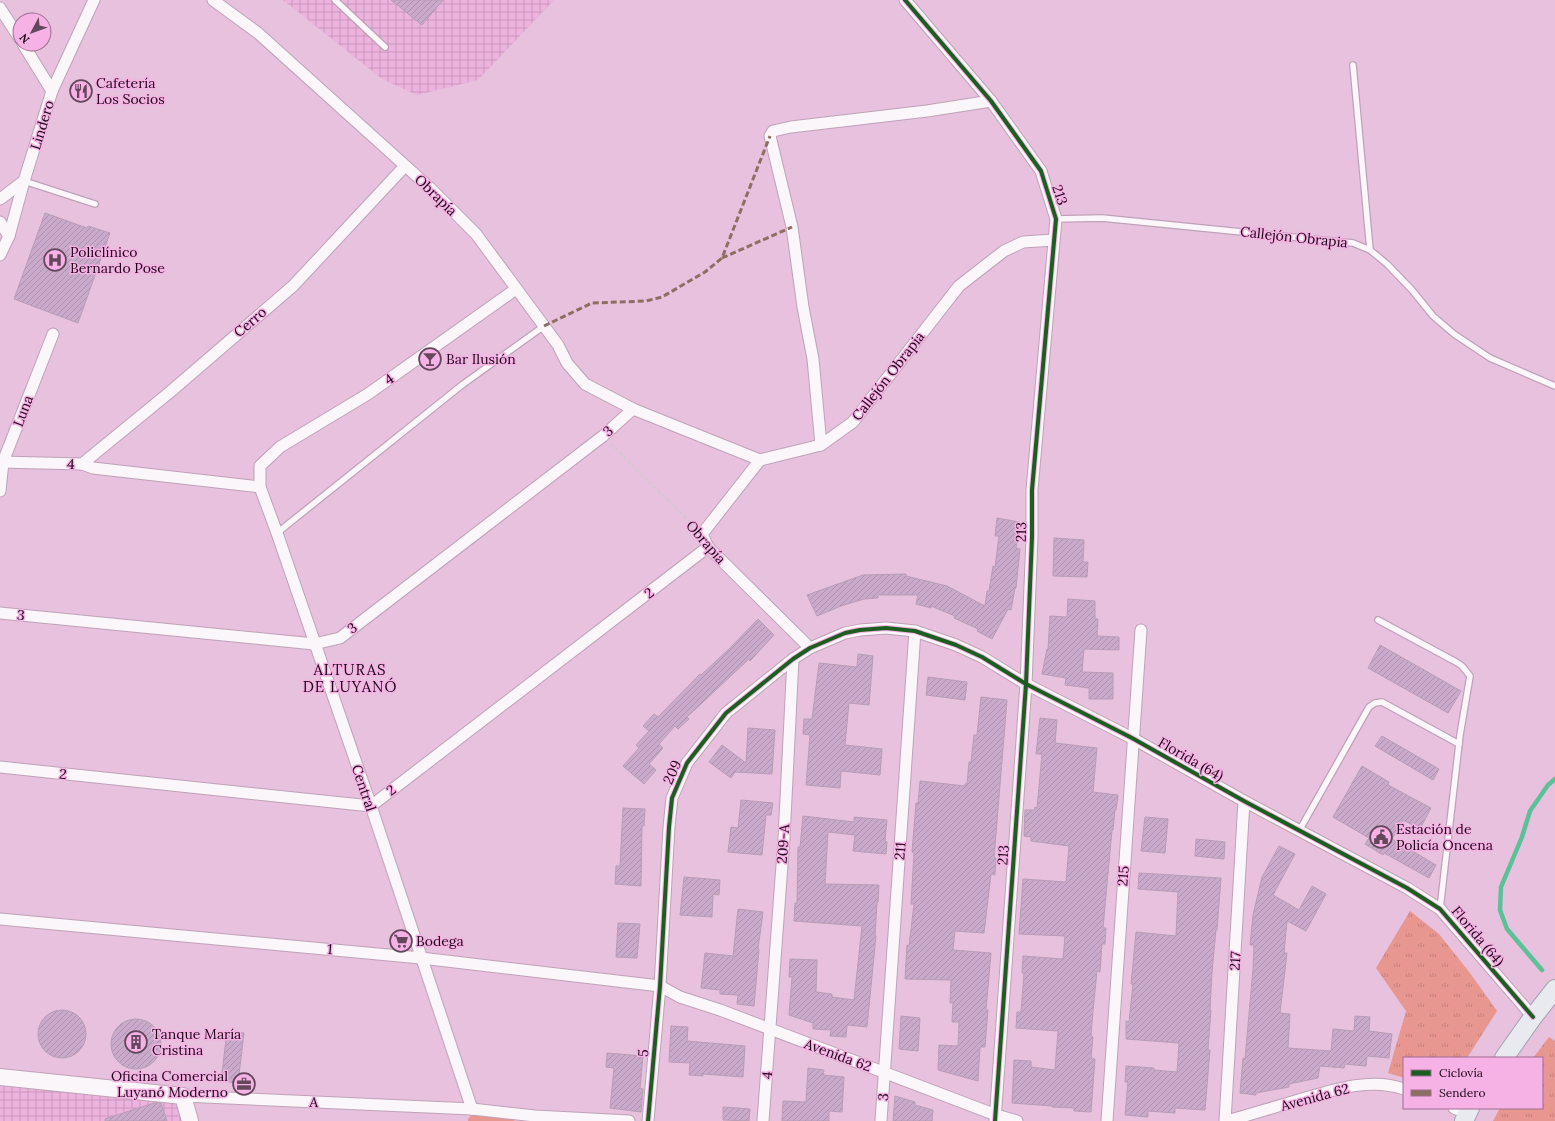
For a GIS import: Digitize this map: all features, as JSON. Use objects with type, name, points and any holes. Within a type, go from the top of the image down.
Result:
[{"type":"main road","points":[[1505,1057],[1555,989]]},
{"type":"street","name":"Lindero","points":[[0,255],[9,236],[24,181],[52,91],[94,0]]},
{"type":"street","name":"Obrapía","points":[[213,0],[258,33],[430,188],[476,234],[558,345],[567,363],[585,384],[633,409]]},
{"type":"street","name":"213","points":[[905,0],[992,101],[1041,171],[1056,219],[1032,490],[1032,538],[1026,684],[995,1118]]},
{"type":"street","points":[[0,8],[12,27]]},
{"type":"street","points":[[28,52],[52,91]]},
{"type":"street","points":[[821,445],[813,358],[803,308],[792,227],[770,136],[773,131],[791,127],[927,111],[992,101]]},
{"type":"street","name":"Cerro","points":[[82,464],[170,392],[293,286],[405,166]]},
{"type":"street","points":[[0,199],[24,181]]},
{"type":"street","points":[[0,222],[9,236]]},
{"type":"street","name":"Callejón Obrapia","points":[[760,460],[821,445],[852,422],[959,286],[1004,251],[1023,242],[1054,240]]},
{"type":"street","name":"4","points":[[260,466],[280,447],[368,394],[516,288]]},
{"type":"street","name":"Luna","points":[[0,491],[2,462],[54,334]]},
{"type":"street","points":[[633,409],[760,460],[702,534]]},
{"type":"street","name":"3","points":[[0,613],[314,644],[340,638],[603,436],[633,409]]},
{"type":"street","name":"4","points":[[2,462],[82,464],[93,468],[260,487]]},
{"type":"street","name":"Central","points":[[260,466],[260,487],[277,533],[472,1109]]},
{"type":"street","name":"Obrapía","points":[[702,534],[708,547],[810,648]]},
{"type":"street","name":"2","points":[[0,767],[370,806],[708,547]]},
{"type":"street","name":"Florida (64)","points":[[793,659],[810,648],[845,633],[886,628],[916,631],[982,657],[1026,684],[1132,738],[1244,801],[1299,831],[1369,866],[1407,888],[1440,909],[1521,1005],[1538,1010]]},
{"type":"street","name":"215","points":[[1107,1121],[1132,738],[1141,630]]},
{"type":"street","name":"211","points":[[884,1072],[916,631]]},
{"type":"street","name":"209","points":[[660,986],[672,798],[687,763],[726,713],[793,659]]},
{"type":"street","name":"209-A","points":[[770,1030],[784,838],[793,659]]},
{"type":"street","name":"217","points":[[1226,1121],[1244,801]]},
{"type":"street","name":"1","points":[[0,919],[421,958],[660,986]]},
{"type":"street","name":"Avenida 62","points":[[660,986],[680,997],[720,1010],[884,1072],[995,1118],[1017,1121]]},
{"type":"street","name":"5","points":[[648,1121],[660,986]]},
{"type":"street","name":"4","points":[[763,1121],[770,1030]]},
{"type":"street","name":"3","points":[[881,1121],[884,1072]]},
{"type":"street","name":"A","points":[[0,1077],[183,1096],[472,1109],[535,1119],[629,1121]]},
{"type":"street","name":"Avenida 62","points":[[1226,1121],[1348,1087],[1377,1084],[1403,1089]]},
{"type":"street","points":[[183,1096],[190,1121]]},
{"type":"lane","points":[[335,0],[385,47]]},
{"type":"lane","points":[[1353,65],[1370,250]]},
{"type":"lane","points":[[24,181],[95,204]]},
{"type":"lane","name":"Callejón Obrapia","points":[[1056,219],[1102,218],[1352,243],[1370,250],[1387,264],[1412,290],[1433,316],[1454,334],[1490,358],[1555,386]]},
{"type":"lane","points":[[277,533],[462,385],[544,326]]},
{"type":"lane","points":[[1378,620],[1456,662],[1462,666],[1470,676],[1460,744],[1440,909]]},
{"type":"lane","points":[[1299,831],[1369,707],[1375,703],[1382,702],[1460,744]]},
{"type":"shaded area","points":[[283,0],[554,0],[478,80],[417,95],[382,79]]},
{"type":"shaded area","points":[[0,1085],[177,1103],[182,1121],[0,1121]]},
{"type":"green space","points":[[1410,911],[1439,934],[1470,973],[1497,1011],[1468,1057],[1403,1057],[1403,1078],[1388,1073],[1406,1011],[1376,968]]},
{"type":"green space","points":[[1549,1037],[1555,1041],[1555,1121],[1493,1121],[1499,1109],[1543,1109],[1543,1057],[1534,1057]]},
{"type":"green space","points":[[472,1114],[508,1117],[515,1121],[468,1121]]},
{"type":"building","points":[[391,0],[443,0],[422,25]]},
{"type":"building","points":[[45,213],[87,228],[88,226],[110,233],[78,323],[14,299]]},
{"type":"building","points":[[997,518],[1019,522],[1016,548],[1020,549],[1016,588],[1011,610],[1008,609],[992,639],[977,631],[978,629],[954,618],[955,616],[931,606],[931,608],[916,604],[918,595],[878,595],[878,598],[864,599],[841,606],[817,616],[807,595],[863,575],[906,574],[906,576],[947,586],[985,606],[993,566],[995,567],[999,536],[995,536]]},
{"type":"building","points":[[1054,538],[1084,540],[1083,562],[1088,562],[1087,577],[1053,576]]},
{"type":"building","points":[[1068,599],[1095,601],[1095,619],[1098,619],[1097,636],[1119,637],[1119,650],[1084,649],[1082,672],[1113,673],[1113,699],[1089,699],[1089,688],[1065,685],[1066,678],[1042,674],[1048,649],[1050,616],[1067,617]]},
{"type":"building","points":[[758,619],[774,635],[750,661],[749,659],[687,717],[689,719],[678,729],[675,726],[659,744],[663,748],[649,764],[656,770],[644,784],[623,766],[639,748],[636,745],[649,731],[643,726],[654,714],[658,717],[700,674],[701,675],[730,648]]},
{"type":"building","points":[[1380,645],[1461,691],[1448,713],[1368,668]]},
{"type":"building","points":[[858,654],[873,656],[869,705],[849,703],[845,745],[882,749],[880,775],[841,771],[840,788],[806,785],[810,735],[803,734],[804,719],[812,719],[819,663],[857,667]]},
{"type":"building","points":[[928,677],[967,682],[965,700],[926,695]]},
{"type":"building","points":[[981,697],[1007,700],[994,858],[996,858],[995,875],[991,874],[984,933],[955,931],[953,950],[991,953],[986,1010],[988,1010],[985,1047],[980,1047],[978,1081],[938,1070],[939,1045],[958,1046],[959,1022],[952,1022],[953,1003],[950,1003],[951,980],[905,979],[907,945],[909,946],[914,904],[911,904],[914,853],[912,852],[916,803],[918,803],[920,781],[965,786],[965,784],[967,784],[974,735],[977,735]]},
{"type":"building","points":[[1040,718],[1057,720],[1055,743],[1097,748],[1093,792],[1118,795],[1112,830],[1103,928],[1106,928],[1105,944],[1102,944],[1100,972],[1097,971],[1093,1011],[1091,1058],[1095,1059],[1091,1112],[1074,1111],[1074,1108],[1012,1103],[1014,1060],[1031,1061],[1031,1067],[1055,1070],[1058,1031],[1016,1028],[1017,1012],[1021,1012],[1024,973],[1022,973],[1023,956],[1063,959],[1065,936],[1019,934],[1023,879],[1066,882],[1069,846],[1031,841],[1031,837],[1024,836],[1025,810],[1034,810],[1035,807],[1037,808],[1042,754],[1036,754]]},
{"type":"building","points":[[748,728],[775,730],[772,774],[735,772],[731,778],[709,762],[722,745],[746,763]]},
{"type":"building","points":[[1382,736],[1439,769],[1433,780],[1375,746]]},
{"type":"building","points":[[1362,766],[1389,782],[1388,785],[1431,808],[1420,829],[1403,820],[1392,839],[1436,865],[1429,878],[1384,853],[1383,855],[1365,844],[1369,838],[1333,817]]},
{"type":"building","points":[[741,800],[773,803],[771,815],[766,815],[762,855],[728,852],[731,827],[738,828]]},
{"type":"building","points":[[623,808],[645,809],[644,826],[642,826],[641,886],[615,884],[616,866],[620,866]]},
{"type":"building","points":[[803,816],[854,822],[854,817],[887,820],[885,841],[887,842],[886,854],[853,851],[855,835],[828,832],[825,884],[879,885],[876,936],[867,1027],[847,1025],[846,1037],[830,1036],[831,1030],[813,1029],[813,1023],[789,1015],[792,977],[789,977],[790,959],[817,960],[816,992],[832,994],[832,997],[854,1000],[862,926],[794,921],[795,903],[797,903],[798,847],[800,847]]},
{"type":"building","points":[[1145,817],[1168,819],[1165,853],[1141,851]]},
{"type":"building","points":[[1196,839],[1225,842],[1224,859],[1195,856]]},
{"type":"building","points":[[1279,846],[1295,854],[1273,895],[1299,910],[1312,886],[1326,894],[1306,931],[1287,921],[1284,953],[1287,953],[1280,1013],[1290,1014],[1288,1048],[1331,1051],[1333,1029],[1354,1031],[1355,1016],[1370,1017],[1369,1031],[1392,1034],[1389,1058],[1367,1056],[1366,1066],[1345,1064],[1344,1068],[1320,1066],[1318,1078],[1289,1084],[1289,1087],[1256,1093],[1256,1095],[1240,1093],[1243,1058],[1245,1059],[1253,969],[1254,945],[1250,945],[1253,915],[1262,877]]},
{"type":"building","points":[[1139,873],[1221,878],[1212,972],[1208,1050],[1210,1050],[1205,1110],[1175,1108],[1175,1113],[1148,1111],[1148,1117],[1125,1115],[1128,1082],[1125,1082],[1126,1066],[1154,1068],[1154,1070],[1177,1072],[1179,1043],[1126,1039],[1126,1021],[1129,1022],[1133,984],[1131,984],[1136,932],[1176,936],[1178,892],[1138,889]]},
{"type":"building","points":[[684,877],[720,880],[719,895],[713,894],[712,917],[680,915]]},
{"type":"building","points":[[738,909],[763,912],[758,949],[754,1006],[737,1004],[738,995],[720,994],[720,990],[701,988],[705,953],[733,956]]},
{"type":"building","points":[[618,923],[640,924],[637,958],[616,957]]},
{"type":"building","points":[[62,1010],[71,1012],[79,1017],[84,1025],[86,1034],[84,1043],[79,1051],[71,1056],[62,1058],[53,1056],[45,1051],[40,1043],[38,1034],[40,1025],[45,1017],[53,1012]]},
{"type":"building","points":[[901,1016],[920,1018],[918,1051],[899,1049]]},
{"type":"building","name":"Tanque María Cristina","points":[[131,1019],[141,1019],[154,1026],[161,1039],[161,1049],[154,1062],[141,1069],[131,1069],[122,1065],[115,1058],[111,1049],[111,1039],[115,1030],[122,1023]]},
{"type":"building","points":[[671,1026],[688,1027],[687,1041],[745,1046],[743,1077],[703,1074],[703,1076],[689,1075],[690,1063],[669,1062]]},
{"type":"building","points":[[227,1031],[244,1033],[238,1083],[221,1081]]},
{"type":"building","points":[[607,1053],[643,1056],[640,1088],[643,1089],[641,1112],[610,1108],[614,1068],[606,1067]]},
{"type":"building","points":[[808,1068],[824,1070],[823,1075],[844,1077],[842,1112],[829,1111],[829,1121],[782,1121],[783,1101],[806,1102]]},
{"type":"building","points":[[895,1096],[915,1102],[915,1105],[933,1110],[932,1121],[893,1121]]},
{"type":"building","points":[[154,1103],[161,1103],[167,1121],[105,1121],[105,1119]]},
{"type":"building","points":[[723,1107],[750,1109],[749,1121],[723,1120]]},
{"type":"waterway","points":[[1542,970],[1507,929],[1500,910],[1501,887],[1522,837],[1530,811],[1548,785],[1555,779]]},
{"type":"marked path","points":[[544,326],[592,303],[646,301],[662,297],[705,272],[722,258],[770,136]]},
{"type":"marked path","points":[[722,258],[792,227]]},
{"type":"cycle path","points":[[905,0],[991,101],[1041,171],[1056,219],[1032,490],[1032,537],[1026,684],[995,1121]]},
{"type":"cycle path","points":[[648,1121],[660,986],[672,798],[687,763],[726,713],[793,659],[810,648],[845,633],[860,630],[886,628],[915,631],[956,645],[982,657],[1026,684],[1132,738],[1244,801],[1407,888],[1440,909],[1533,1017]]},
{"type":"place","name":"Cafetería Los Socios","points":[[81,91]]},
{"type":"place","name":"Policlínico Bernardo Pose","points":[[55,260]]},
{"type":"place","name":"Bar Ilusión","points":[[430,359]]},
{"type":"place","name":"Estación de Policía Oncena","points":[[1381,837]]},
{"type":"place","name":"Bodega","points":[[401,941]]},
{"type":"place","name":"Tanque María Cristina","points":[[136,1042]]},
{"type":"place","name":"Oficina Comercial Luyanó Moderno","points":[[244,1084]]},
{"type":"district","name":"ALTURAS DE LUYANÓ","points":[[350,678]]}]
